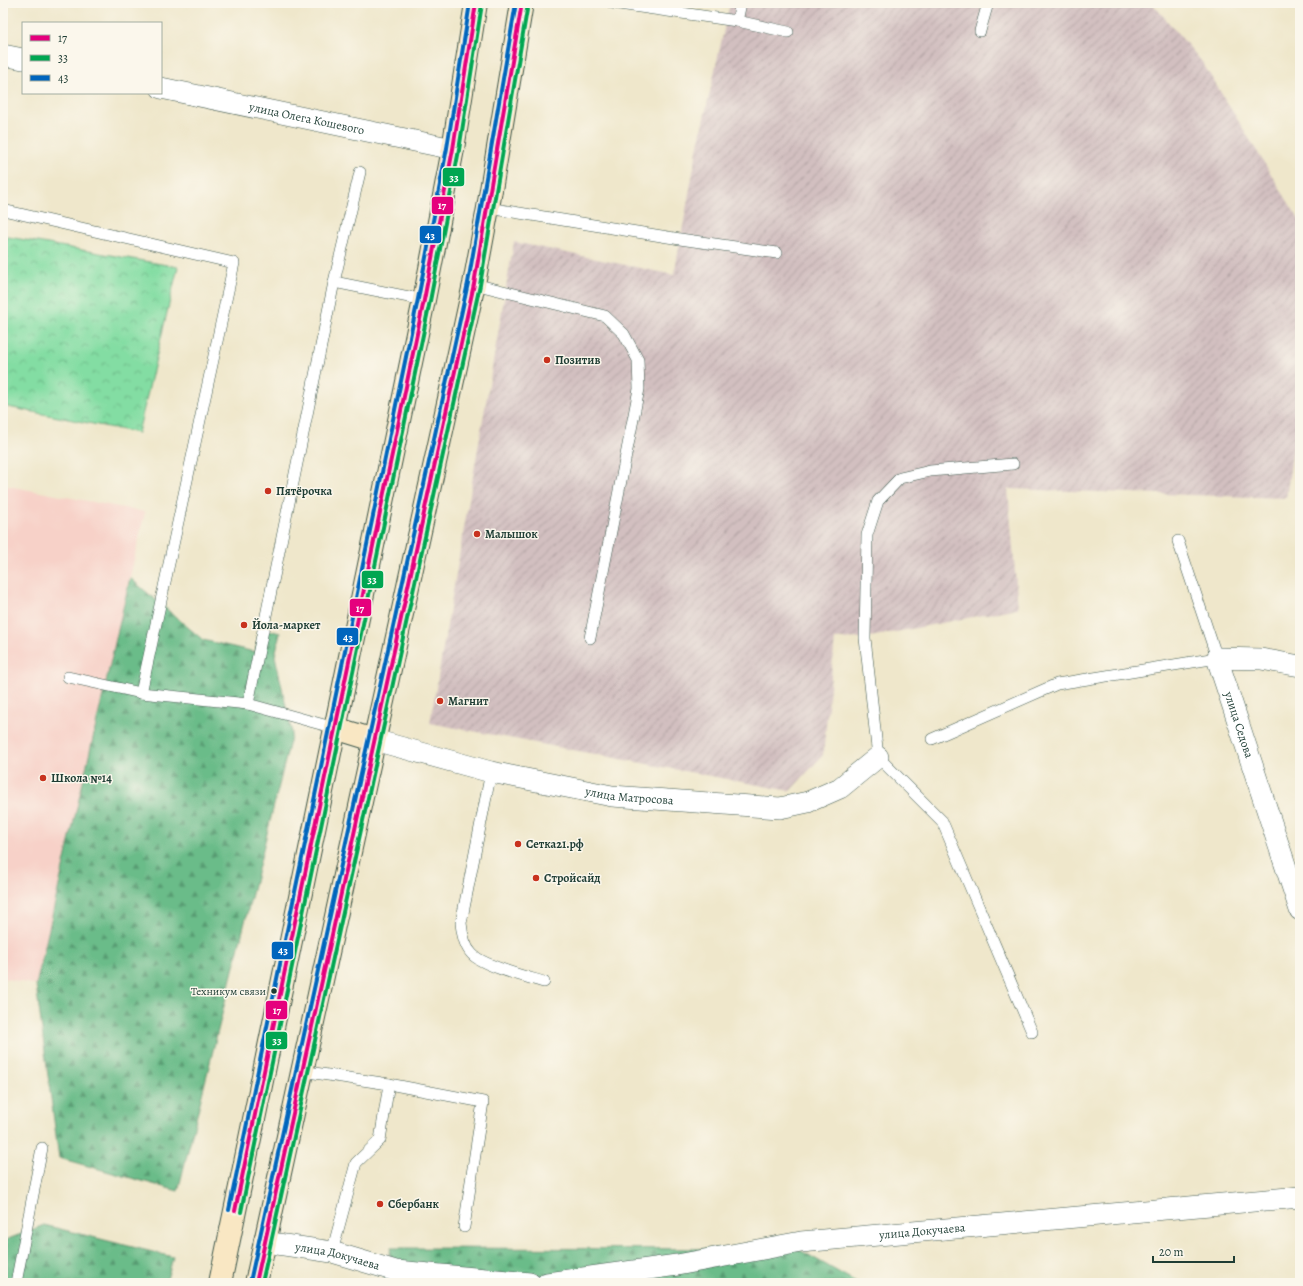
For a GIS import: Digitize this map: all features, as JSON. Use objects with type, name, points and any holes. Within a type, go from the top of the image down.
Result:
[{"type":"main road","points":[[220,1283],[424,300],[453,149],[476,3]]},
{"type":"main road","points":[[256,1283],[301,1071],[474,284],[522,3]]},
{"type":"main road","points":[[335,728],[374,740]]},
{"type":"street","points":[[3,55],[22,59]]},
{"type":"street","name":"улица Олега Кошевого","points":[[162,88],[453,149]]},
{"type":"street","points":[[1216,658],[1261,659],[1300,666]]},
{"type":"street","name":"улица Седова","points":[[1216,658],[1300,910]]},
{"type":"street","name":"улица Матросова","points":[[374,740],[491,772],[612,796],[780,808],[808,802],[840,788],[878,757]]},
{"type":"street","name":"улица Докучаева","points":[[547,1283],[677,1265],[801,1242],[1300,1197]]},
{"type":"street","name":"улица Докучаева","points":[[264,1242],[332,1252],[396,1271],[530,1283]]},
{"type":"lane","points":[[612,3],[737,21],[788,32]]},
{"type":"lane","points":[[737,21],[741,3]]},
{"type":"lane","points":[[980,31],[988,3]]},
{"type":"lane","points":[[248,704],[334,282],[360,172]]},
{"type":"lane","points":[[488,208],[680,240],[777,252]]},
{"type":"lane","points":[[3,210],[234,263],[141,693]]},
{"type":"lane","points":[[334,282],[424,300]]},
{"type":"lane","points":[[474,284],[605,316],[624,334],[638,360],[640,389],[590,638]]},
{"type":"lane","points":[[1013,464],[930,471],[900,478],[878,501],[867,535],[865,638],[878,757],[942,821],[1032,1032]]},
{"type":"lane","name":"улица Седова","points":[[1178,541],[1216,658]]},
{"type":"lane","points":[[932,739],[1057,684],[1216,658]]},
{"type":"lane","points":[[68,677],[141,693],[248,704],[335,728]]},
{"type":"lane","points":[[491,772],[461,922],[463,938],[472,954],[483,962],[544,982]]},
{"type":"lane","points":[[301,1071],[389,1084],[483,1102],[464,1227]]},
{"type":"lane","points":[[332,1252],[356,1163],[380,1140],[389,1084]]},
{"type":"lane","points":[[16,1283],[42,1148]]},
{"type":"shaded area","points":[[730,3],[1152,3],[1202,62],[1300,221],[1300,400],[1286,498],[1008,489],[1018,608],[865,638],[835,639],[823,755],[790,791],[430,723],[514,242],[674,275],[698,145]]},
{"type":"shaded area","name":"Школа №14","points":[[3,485],[145,512],[36,985],[3,978]]},
{"type":"green space","points":[[3,236],[178,267],[138,433],[3,406]]},
{"type":"green space","points":[[130,578],[203,640],[255,652],[261,628],[280,633],[275,656],[292,733],[178,1191],[59,1158],[36,985]]},
{"type":"green space","points":[[44,1225],[173,1257],[166,1283],[3,1283],[3,1241]]},
{"type":"green space","points":[[391,1248],[798,1249],[858,1283],[383,1283]]},
{"type":"transit line","name":"43","points":[[229,1210],[418,299],[447,148],[470,3]]},
{"type":"transit line","name":"17","points":[[235,1211],[424,300],[453,149],[476,3]]},
{"type":"transit line","name":"43","points":[[250,1282],[468,283],[516,3]]},
{"type":"transit line","name":"17","points":[[256,1283],[474,284],[522,3]]},
{"type":"transit line","name":"33","points":[[241,1212],[430,301],[459,150],[482,4]]},
{"type":"transit line","name":"33","points":[[262,1283],[480,285],[528,4]]},
{"type":"place","name":"Позитив","points":[[547,360]]},
{"type":"place","name":"Пятёрочка","points":[[268,491]]},
{"type":"place","name":"Малышок","points":[[477,534]]},
{"type":"place","name":"Йола-маркет","points":[[244,625]]},
{"type":"place","name":"Магнит","points":[[440,701]]},
{"type":"place","name":"Школа №14","points":[[43,778]]},
{"type":"place","name":"Сетка21.рф","points":[[518,844]]},
{"type":"place","name":"Стройсайд","points":[[536,878]]},
{"type":"place","name":"Техникум связи","points":[[274,991]]},
{"type":"place","name":"Сбербанк","points":[[380,1204]]}]
